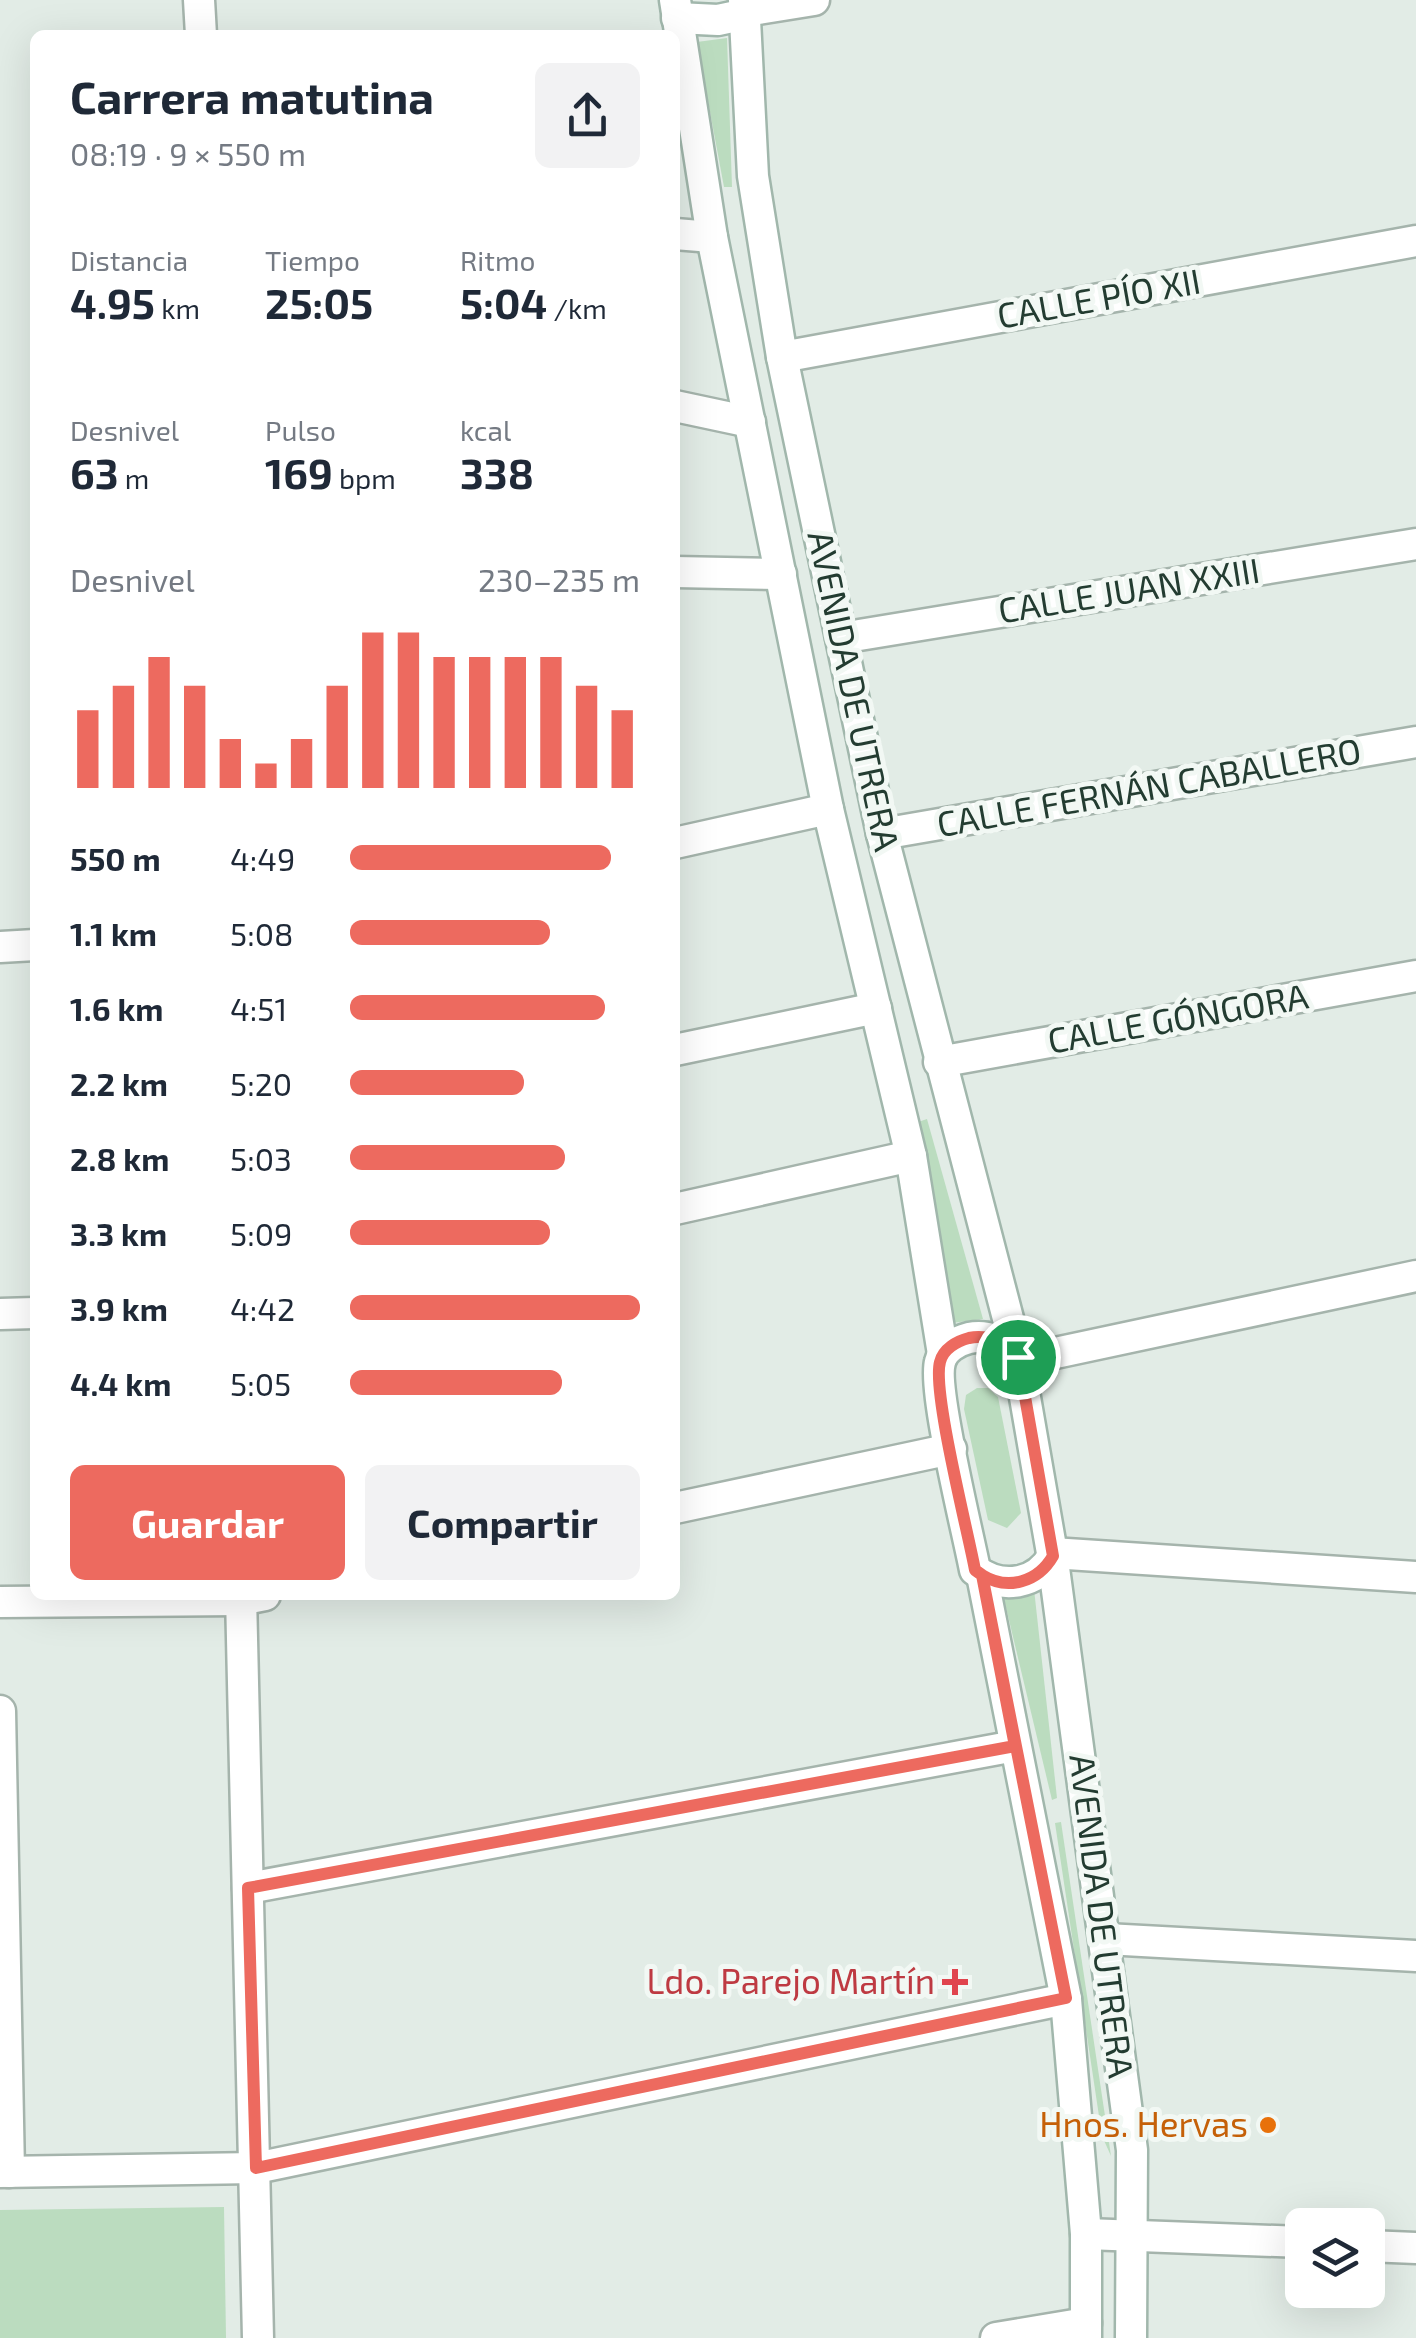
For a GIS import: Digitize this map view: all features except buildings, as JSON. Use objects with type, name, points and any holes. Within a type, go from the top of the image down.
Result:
[{"type":"street","points":[[199,0],[201,30]]},
{"type":"street","points":[[676,9],[718,20],[745,9],[814,0]]},
{"type":"street","name":"AVENIDA DE UTRERA","points":[[745,9],[753,176],[782,356],[882,834],[1018,1359],[1052,1554],[1132,2150],[1131,2338]]},
{"type":"street","name":"AVENIDA DE UTRERA","points":[[680,34],[712,237],[828,810],[911,1156],[943,1354],[939,1368],[951,1449],[975,1570],[982,1575],[1066,1998],[1086,2234],[1086,2331]]},
{"type":"street","points":[[680,234],[712,237]]},
{"type":"street","name":"CALLE PÍO XII","points":[[782,356],[1416,241]]},
{"type":"street","points":[[680,407],[750,422]]},
{"type":"street","name":"CALLE JUAN XXIII","points":[[841,638],[1416,544]]},
{"type":"street","points":[[680,572],[781,574]]},
{"type":"street","name":"CALLE FERNÁN CABALLERO","points":[[882,834],[1416,742]]},
{"type":"street","points":[[680,841],[828,810]]},
{"type":"street","points":[[0,946],[30,945]]},
{"type":"street","name":"CALLE GÓNGORA","points":[[939,1062],[1416,976]]},
{"type":"street","points":[[680,1049],[876,1008]]},
{"type":"street","points":[[680,1208],[911,1156]]},
{"type":"street","points":[[943,1354],[960,1342],[979,1337],[1002,1343],[1018,1359],[1416,1276]]},
{"type":"street","points":[[0,1314],[30,1313]]},
{"type":"street","points":[[680,1507],[951,1449]]},
{"type":"street","points":[[982,1575],[1006,1582],[1028,1580],[1052,1554],[1416,1577]]},
{"type":"street","points":[[0,1602],[100,1600]]},
{"type":"street","points":[[249,1600],[248,1888],[258,2338]]},
{"type":"street","points":[[0,1711],[4,2172],[256,2168],[1066,1998]]},
{"type":"street","points":[[248,1888],[1015,1746]]},
{"type":"street","points":[[1106,1938],[1416,1956]]},
{"type":"street","points":[[1086,2234],[1285,2241]]},
{"type":"street","points":[[1385,2247],[1416,2248]]},
{"type":"street","points":[[996,2338],[1086,2331]]},
{"type":"green space","points":[[727,38],[732,187],[724,187],[697,42]]},
{"type":"green space","points":[[927,1119],[983,1319],[952,1323],[918,1122]]},
{"type":"green space","points":[[977,1388],[988,1388],[998,1397],[1021,1513],[1007,1528],[988,1520],[964,1409],[966,1395]]},
{"type":"green space","points":[[1034,1589],[1057,1798],[1052,1800],[1003,1595]]},
{"type":"green space","points":[[1061,1822],[1111,2156],[1102,2136],[1055,1823]]},
{"type":"green space","points":[[224,2207],[226,2338],[0,2338],[0,2210]]},
{"type":"place","name":"Ldo. Parejo Martín","points":[[955,1982]]},
{"type":"place","name":"Hnos. Hervas","points":[[1268,2125]]},
{"type":"route","points":[[1018,1357],[1002,1343],[974,1338],[943,1354],[939,1368],[975,1570],[982,1575],[1066,1998],[256,2168],[248,1888],[1015,1746],[982,1575],[1006,1582],[1028,1580],[1043,1570],[1053,1556],[1018,1357]]}]
